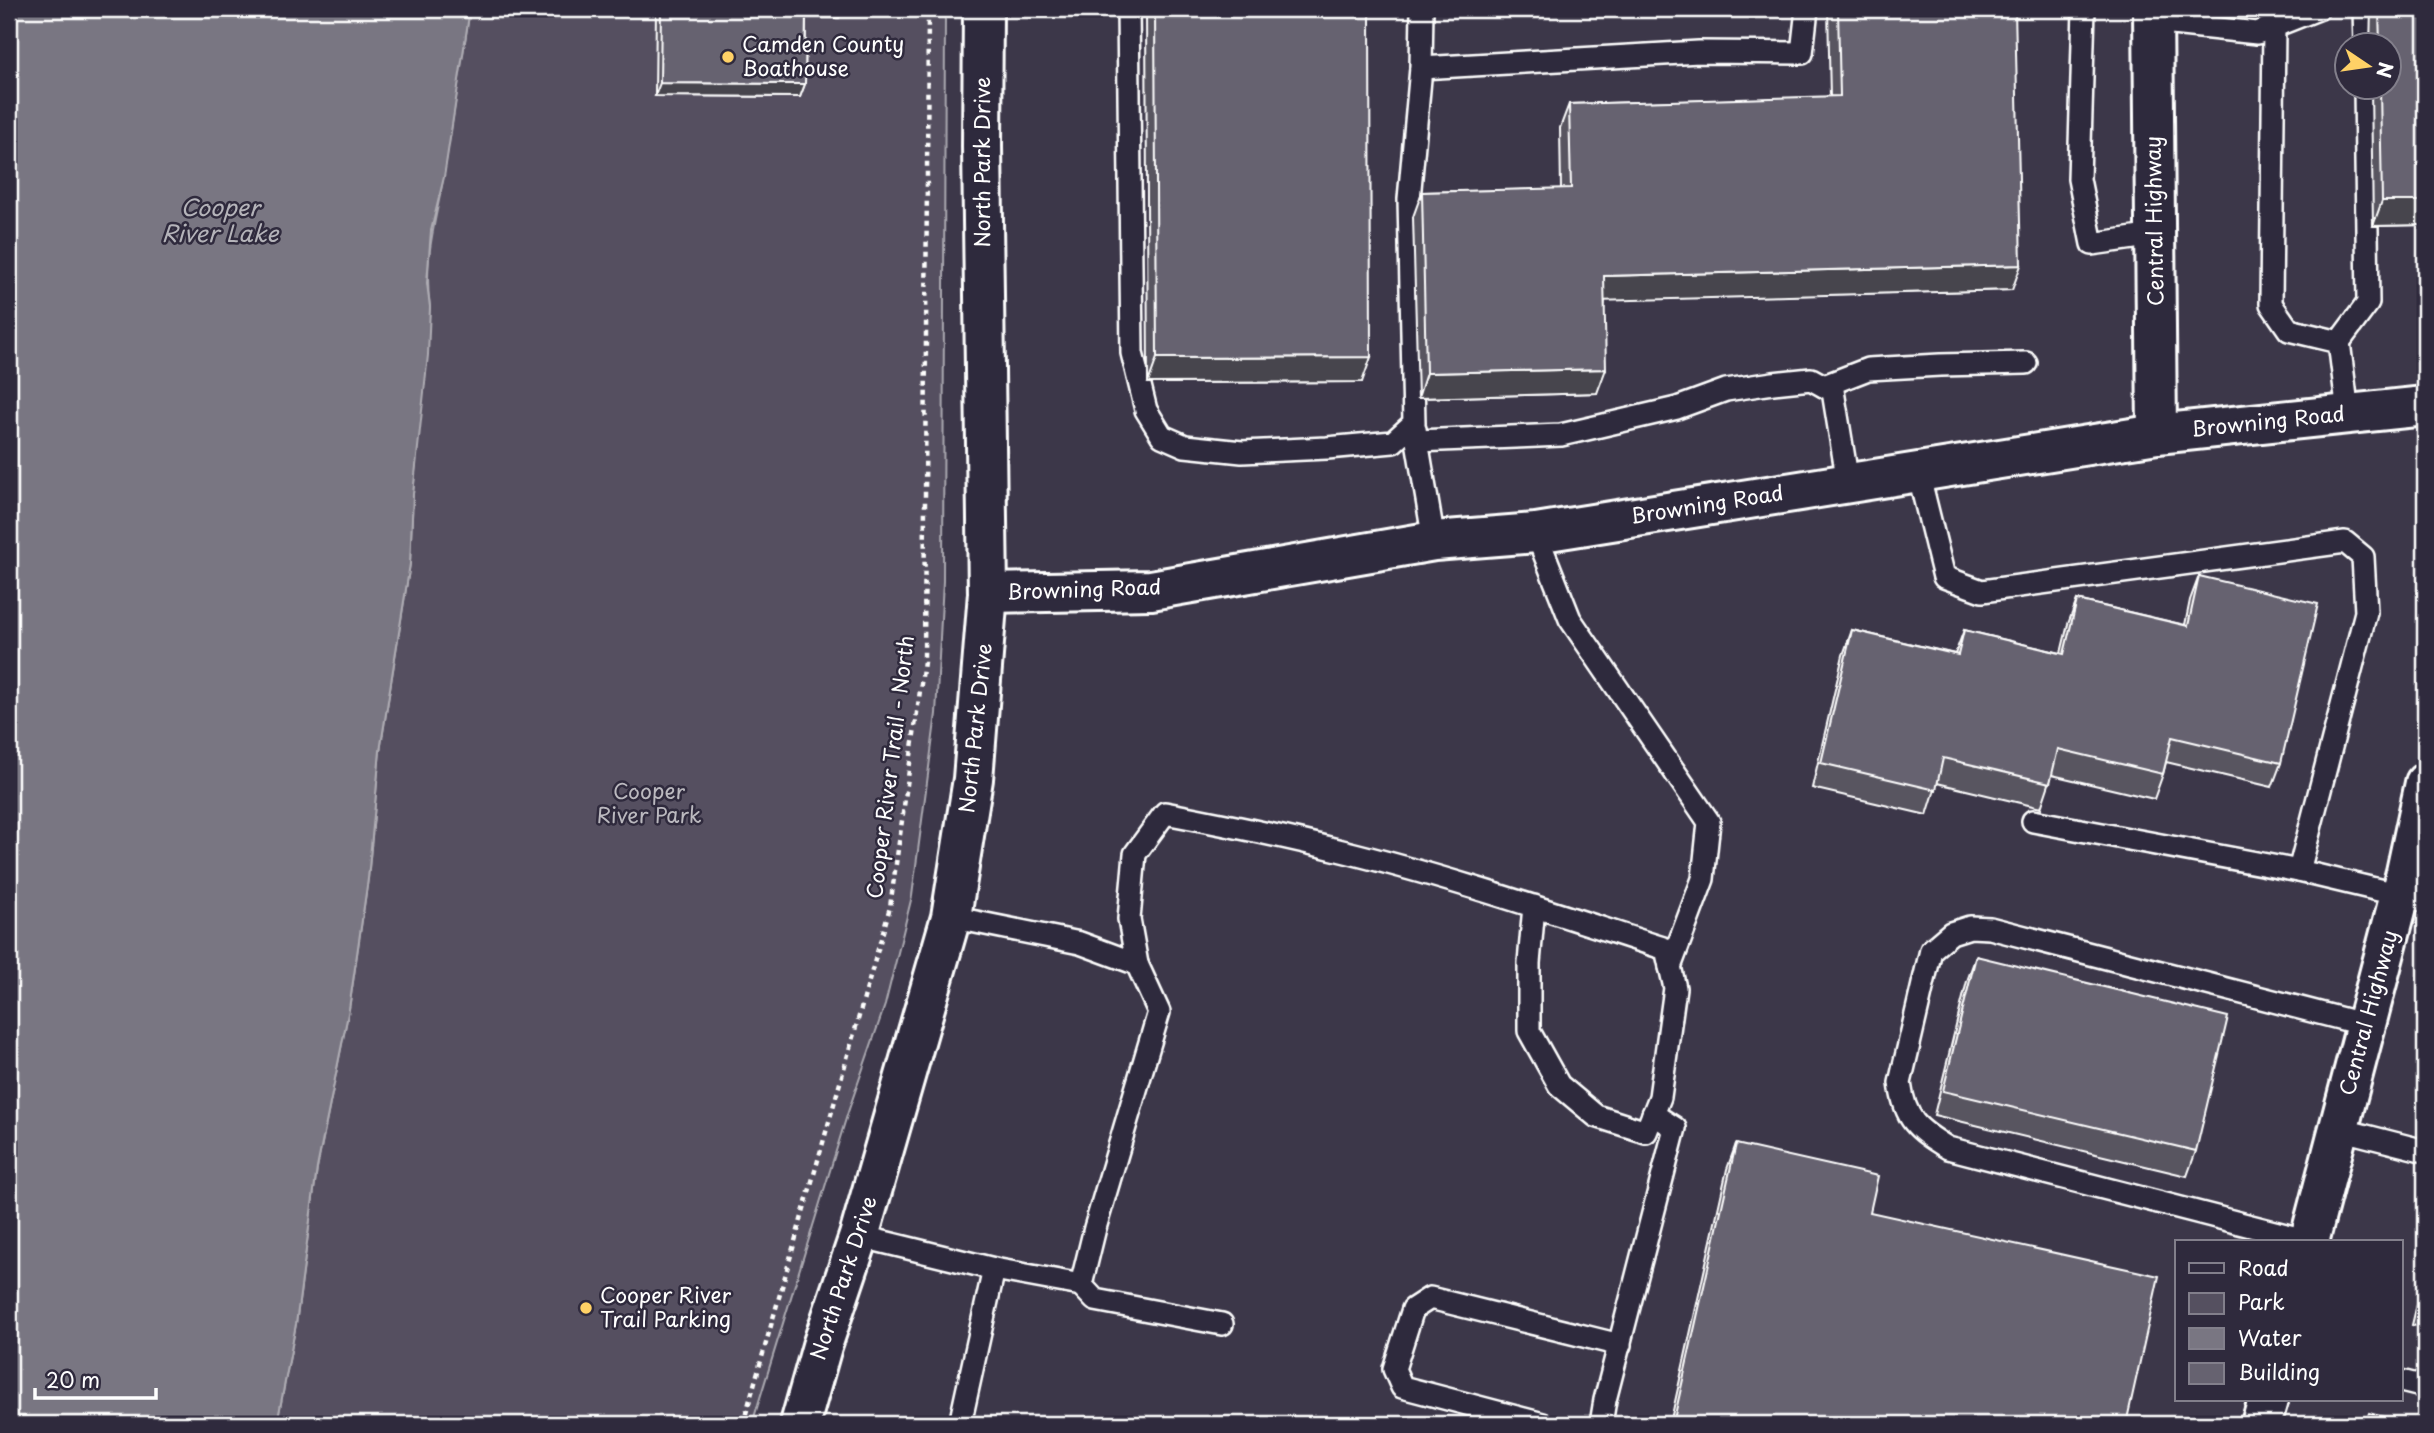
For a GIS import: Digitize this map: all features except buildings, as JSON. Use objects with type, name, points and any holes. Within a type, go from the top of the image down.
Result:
[{"type":"street","name":"North Park Drive","points":[[800,1424],[822,1346],[859,1236],[951,918],[973,779],[988,593],[982,146],[983,9]]},
{"type":"street","name":"Central Highway","points":[[2153,15],[2157,434]]},
{"type":"street","name":"Browning Road","points":[[988,593],[1151,590],[1434,541],[1536,533],[2157,434],[2425,406]]},
{"type":"street","name":"Central Highway","points":[[2310,1240],[2366,1025],[2413,898],[2425,783]]},
{"type":"street","points":[[2261,1424],[2266,1402]]},
{"type":"lane","points":[[1128,9],[1132,353],[1146,410],[1163,436],[1185,446],[1242,452],[1393,442],[1416,432],[1561,435],[1677,408],[1726,390],[1811,379],[1833,391],[1848,483]]},
{"type":"lane","points":[[1422,9],[1421,68],[1409,199],[1416,432],[1434,541]]},
{"type":"lane","points":[[1421,68],[1699,52],[1802,53],[1807,9]]},
{"type":"lane","points":[[2084,9],[2079,179],[2092,244],[2155,235]]},
{"type":"lane","points":[[2153,15],[2257,33],[2318,9]]},
{"type":"lane","points":[[2364,9],[2365,32]]},
{"type":"lane","points":[[2274,26],[2271,304],[2289,330],[2339,342]]},
{"type":"lane","points":[[2348,413],[2339,342],[2368,303],[2365,102]]},
{"type":"lane","points":[[1824,386],[1868,369],[2026,363]]},
{"type":"lane","points":[[1918,472],[1944,577],[1982,591],[2345,542],[2363,557],[2366,612],[2299,871]]},
{"type":"lane","points":[[1536,533],[1570,619],[1709,822],[1703,879],[1670,967]]},
{"type":"lane","points":[[1081,1285],[1095,1228],[1159,1012],[1138,964],[1129,919],[1135,855],[1166,813],[1339,850],[1534,906],[1665,949],[1675,988],[1660,1097],[1646,1132],[1596,1116],[1559,1086],[1529,1031],[1529,963],[1534,906]]},
{"type":"lane","points":[[2033,821],[2299,871],[2413,898]]},
{"type":"lane","points":[[951,918],[1080,943],[1138,964]]},
{"type":"lane","points":[[2301,1240],[1948,1148],[1920,1130],[1903,1104],[1900,1083],[1931,950],[1951,933],[1970,927],[1990,928],[2366,1025]]},
{"type":"lane","points":[[1601,1424],[1675,1128],[1653,1114]]},
{"type":"lane","points":[[2339,1129],[2425,1151]]},
{"type":"lane","points":[[859,1236],[994,1269],[1081,1285],[1094,1300],[1222,1324]]},
{"type":"lane","points":[[960,1424],[994,1269]]},
{"type":"lane","points":[[1544,1424],[1402,1387],[1394,1369],[1413,1309],[1430,1298],[1620,1345]]},
{"type":"lane","points":[[2402,1381],[2425,1387]]},
{"type":"path","name":"Cooper River Trail - North","points":[[743,1424],[890,907],[922,674],[928,9]]},
{"type":"green space","name":"Cooper River Park","points":[[470,9],[945,9],[943,581],[936,714],[912,896],[885,1005],[848,1112],[752,1424],[277,1424],[296,1324],[317,1168],[349,1009],[368,879],[380,751],[410,564],[413,494],[430,307],[429,255]]},
{"type":"water","name":"Cooper River Lake","points":[[9,9],[470,9],[444,177],[431,231],[427,283],[430,307],[428,355],[413,494],[410,564],[380,751],[368,879],[349,1009],[317,1168],[296,1324],[277,1424],[9,1424]]},
{"type":"place","name":"Camden County Boathouse","points":[[728,57]]},
{"type":"place","name":"Cooper River Trail Parking","points":[[586,1308]]}]
